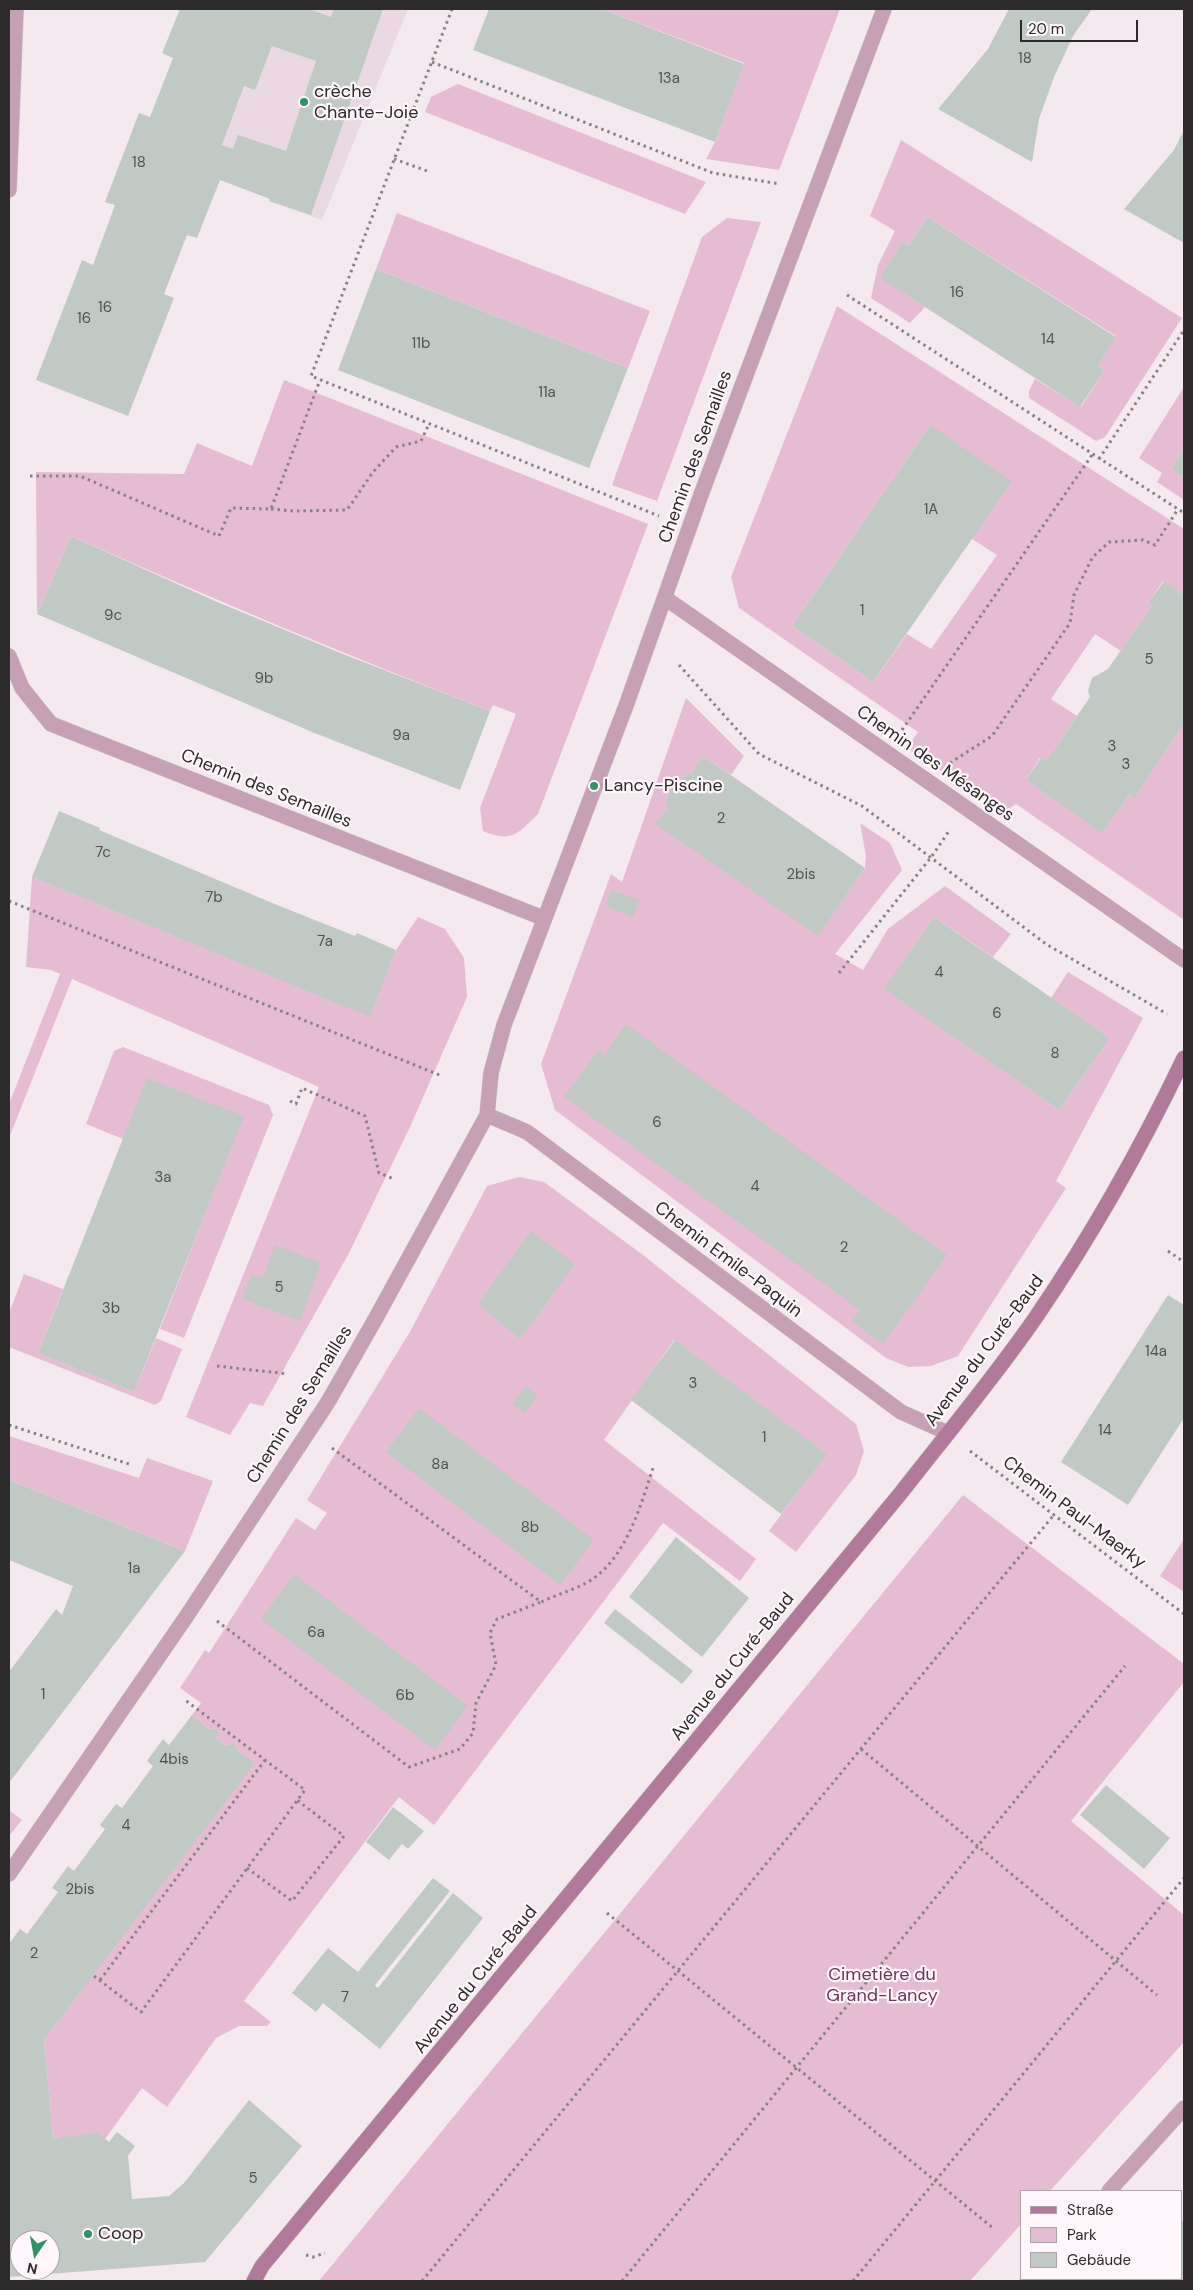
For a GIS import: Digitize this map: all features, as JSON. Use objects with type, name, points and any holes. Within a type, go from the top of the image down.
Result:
[{"type":"street","points":[[9,190],[16,9]]},
{"type":"street","name":"Chemin des Semailles","points":[[9,1874],[73,1784],[186,1617],[328,1402],[382,1308],[487,1115],[491,1073],[504,1025],[665,598],[705,483],[884,9]]},
{"type":"street","name":"Chemin des Mésanges","points":[[665,598],[1184,960]]},
{"type":"street","name":"Chemin des Semailles","points":[[9,656],[22,688],[51,724],[543,918]]},
{"type":"street","name":"Avenue du Curé-Baud","points":[[254,2281],[262,2266],[894,1502],[948,1433],[1024,1333],[1076,1256],[1150,1131],[1184,1058]]},
{"type":"street","name":"Chemin Emile-Paquin","points":[[487,1115],[527,1132],[900,1412],[948,1433]]},
{"type":"street","points":[[1110,2190],[1184,2108]]},
{"type":"path","points":[[452,9],[311,376],[659,516]]},
{"type":"path","points":[[432,62],[713,172],[780,184]]},
{"type":"path","points":[[394,159],[430,172]]},
{"type":"path","points":[[847,295],[1184,513]]},
{"type":"path","points":[[1100,459],[1184,330]]},
{"type":"path","points":[[270,509],[320,380]]},
{"type":"path","points":[[30,476],[80,476],[219,536],[231,508],[293,511],[346,510],[373,472],[396,447],[421,441],[429,424]]},
{"type":"path","points":[[887,753],[1092,455]]},
{"type":"path","points":[[924,779],[992,736],[1070,623],[1074,595],[1092,558],[1109,542],[1143,540],[1155,545],[1178,509]]},
{"type":"path","points":[[678,666],[759,754],[862,806],[932,856],[1046,944],[1167,1014]]},
{"type":"path","points":[[839,973],[932,856],[964,807]]},
{"type":"path","points":[[9,901],[442,1076]]},
{"type":"path","points":[[290,1101],[296,1104],[302,1088],[365,1116],[379,1172],[394,1179]]},
{"type":"path","points":[[1168,1251],[1184,1262]]},
{"type":"path","points":[[217,1366],[288,1374]]},
{"type":"path","points":[[9,1425],[132,1465]]},
{"type":"path","name":"Chemin Paul-Maerky","points":[[948,1433],[1184,1614]]},
{"type":"path","points":[[332,1448],[541,1602]]},
{"type":"path","points":[[216,1621],[409,1767],[460,1749],[473,1733],[476,1703],[496,1665],[490,1633],[497,1619],[581,1586],[606,1568],[632,1529],[654,1465]]},
{"type":"path","points":[[422,2281],[1054,1516]]},
{"type":"path","points":[[622,2281],[1124,1666]]},
{"type":"path","points":[[94,1976],[141,2012],[305,1790],[185,1700]]},
{"type":"path","points":[[861,1749],[1158,1995]]},
{"type":"path","points":[[100,1980],[265,1760]]},
{"type":"path","points":[[247,1868],[292,1901],[344,1836],[297,1800]]},
{"type":"path","points":[[853,2281],[1184,1878]]},
{"type":"path","points":[[607,1913],[994,2228]]},
{"type":"shaded area","name":"crèche Chante-Joie","points":[[287,9],[408,9],[322,220],[269,201],[270,199],[232,149],[222,145],[244,86],[255,89]]},
{"type":"green space","points":[[602,9],[840,9],[779,170],[706,159],[715,142],[744,63]]},
{"type":"green space","points":[[458,84],[706,182],[685,214],[425,112],[431,97]]},
{"type":"green space","points":[[901,140],[1182,318],[1105,437],[1096,441],[1029,398],[1029,391],[1035,379],[1081,407],[1104,371],[1098,366],[1116,336],[927,217],[909,246],[902,242],[881,278],[925,307],[910,323],[871,298],[878,265],[895,231],[870,216]]},
{"type":"green space","points":[[397,213],[650,311],[628,368],[376,269]]},
{"type":"green space","points":[[727,218],[761,222],[657,501],[612,485],[702,237]]},
{"type":"green space","points":[[837,306],[1184,529],[1184,595],[1163,581],[1148,603],[1152,606],[1121,651],[1095,634],[1051,699],[1077,716],[1046,761],[1040,758],[1026,780],[1102,832],[1130,794],[1134,797],[1184,724],[1184,920],[1016,804],[1003,813],[907,748],[918,732],[739,608],[731,577]],"holes":[[[930,425],[972,539],[997,555],[931,649],[907,634],[873,682],[792,626]]]},
{"type":"green space","points":[[284,380],[648,524],[538,814],[525,827],[514,834],[501,836],[483,831],[480,808],[516,714],[493,705],[490,711],[332,648],[71,536],[37,614],[36,472],[184,474],[197,443],[252,466]]},
{"type":"green space","points":[[1184,387],[1184,448],[1171,469],[1184,478],[1184,500],[1157,482],[1162,473],[1139,458]]},
{"type":"green space","points":[[686,698],[744,756],[731,775],[703,756],[691,774],[689,773],[678,781],[669,793],[668,807],[656,824],[818,935],[865,868],[866,856],[860,823],[890,843],[902,870],[835,954],[863,970],[888,929],[945,886],[1011,934],[993,957],[934,917],[885,989],[1059,1110],[1110,1038],[1051,998],[1068,972],[1143,1018],[1056,1181],[1066,1188],[958,1356],[931,1366],[908,1367],[886,1358],[555,1110],[541,1064],[611,874],[622,882]]},
{"type":"green space","points":[[32,877],[370,1016],[396,950],[418,917],[445,929],[464,958],[467,997],[410,1127],[349,1253],[263,1406],[250,1403],[230,1435],[186,1417],[319,1087],[72,979],[9,1138],[9,1104],[60,974],[51,970],[26,967]]},
{"type":"green space","points":[[123,1047],[269,1105],[273,1115],[184,1338],[160,1329],[243,1116],[123,1139],[86,1124],[114,1051]]},
{"type":"green space","points":[[519,1177],[544,1182],[643,1255],[856,1424],[864,1451],[856,1475],[796,1552],[769,1531],[826,1454],[674,1340],[604,1440],[756,1559],[740,1581],[663,1523],[434,1825],[399,1797],[244,2001],[271,2022],[267,2026],[239,2026],[216,2038],[167,2107],[142,2088],[105,2139],[98,2134],[53,2138],[44,2040],[254,1763],[237,1750],[235,1742],[226,1746],[216,1739],[217,1729],[209,1729],[192,1715],[201,1703],[180,1688],[205,1650],[209,1653],[296,1518],[315,1530],[327,1513],[307,1500],[411,1330],[487,1186]]},
{"type":"green space","points":[[24,1274],[63,1289],[38,1353],[134,1392],[156,1338],[182,1349],[161,1401],[155,1405],[9,1347],[9,1313]]},
{"type":"green space","points":[[9,1436],[139,1478],[147,1458],[213,1481],[185,1551],[9,1480]]},
{"type":"green space","name":"Cimetière du Grand-Lancy","points":[[963,1495],[1184,1664],[1184,1682],[1071,1821],[1184,1915],[1184,2042],[1051,2190],[1020,2190],[1020,2225],[970,2281],[319,2281]]},
{"type":"green space","points":[[1184,1539],[1184,1592],[1160,1576]]},
{"type":"green space","points":[[9,1810],[22,1820],[9,1836]]},
{"type":"building","points":[[180,9],[309,9],[331,17],[334,9],[383,9],[311,215],[269,201],[270,199],[220,180],[197,238],[187,235],[164,294],[174,298],[128,416],[36,380],[82,260],[93,265],[115,205],[105,202],[139,113],[150,117],[173,58],[162,53]],"holes":[[[272,46],[316,61],[286,151],[238,135],[233,149],[222,145],[244,86],[255,90]]]},
{"type":"building","points":[[489,9],[602,9],[744,64],[715,142],[473,50]]},
{"type":"building","points":[[1009,9],[1092,9],[1073,36],[1054,77],[1039,119],[1032,162],[938,109],[988,49]]},
{"type":"building","points":[[1184,130],[1184,243],[1124,209],[1174,150]]},
{"type":"building","points":[[927,217],[1116,337],[1098,366],[1104,371],[1080,407],[880,278],[902,242],[909,246]]},
{"type":"building","points":[[376,269],[628,368],[589,468],[338,370]]},
{"type":"building","points":[[930,425],[1012,481],[873,682],[792,626]]},
{"type":"building","points":[[1184,448],[1184,478],[1171,469]]},
{"type":"building","points":[[71,536],[215,601],[343,654],[490,711],[460,790],[312,732],[37,614]]},
{"type":"building","points":[[1164,581],[1184,595],[1184,724],[1134,798],[1130,794],[1102,833],[1026,780],[1041,758],[1046,761],[1090,697],[1088,691],[1092,678],[1108,669],[1152,606],[1148,603]]},
{"type":"building","points":[[703,756],[865,868],[818,936],[655,824],[668,807],[666,805],[669,793],[678,781],[689,773],[691,774]]},
{"type":"building","points":[[59,811],[100,828],[99,830],[277,905],[355,936],[357,933],[396,950],[370,1017],[32,877]]},
{"type":"building","points":[[611,890],[639,900],[633,917],[606,906]]},
{"type":"building","points":[[934,917],[1110,1038],[1059,1110],[884,989]]},
{"type":"building","points":[[626,1024],[947,1255],[883,1344],[852,1322],[860,1310],[564,1097],[598,1050],[604,1055]]},
{"type":"building","points":[[147,1078],[244,1116],[134,1392],[38,1353]]},
{"type":"building","points":[[531,1231],[575,1264],[520,1339],[478,1304]]},
{"type":"building","points":[[275,1245],[321,1263],[300,1321],[242,1299],[252,1274],[263,1278]]},
{"type":"building","points":[[1168,1295],[1184,1305],[1184,1418],[1128,1505],[1061,1462]]},
{"type":"building","points":[[675,1340],[827,1454],[781,1514],[631,1400]]},
{"type":"building","points":[[526,1386],[538,1396],[525,1413],[512,1404]]},
{"type":"building","points":[[419,1408],[594,1540],[560,1585],[386,1452]]},
{"type":"building","points":[[9,1480],[185,1551],[9,1783],[9,1672],[56,1609],[62,1615],[73,1586],[9,1560]]},
{"type":"building","points":[[676,1537],[749,1598],[702,1657],[629,1597]]},
{"type":"building","points":[[294,1574],[468,1706],[435,1750],[261,1619]]},
{"type":"building","points":[[615,1609],[693,1671],[682,1684],[604,1623]]},
{"type":"building","points":[[192,1715],[209,1729],[218,1729],[216,1739],[226,1746],[235,1742],[237,1750],[255,1763],[44,2040],[53,2138],[98,2133],[109,2142],[117,2132],[135,2146],[128,2156],[132,2199],[169,2196],[184,2183],[249,2100],[302,2146],[205,2262],[60,2273],[60,2230],[10,2230],[9,2277],[9,1944],[20,1929],[27,1934],[58,1892],[52,1888],[68,1866],[74,1871],[105,1829],[100,1825],[116,1804],[122,1808],[153,1766],[147,1761],[163,1739],[169,1745]]},
{"type":"building","points":[[1106,1785],[1170,1838],[1144,1869],[1080,1815]]},
{"type":"building","points":[[393,1807],[424,1831],[408,1849],[402,1844],[389,1860],[366,1842]]},
{"type":"building","points":[[433,1878],[450,1891],[375,1985],[378,1988],[453,1893],[483,1918],[380,2049],[323,2003],[316,2012],[292,1993],[328,1948],[358,1972]]},
{"type":"building","points":[[1184,2219],[1184,2281],[1129,2281],[1183,2280]]},
{"type":"place","name":"crèche Chante-Joie","points":[[304,102]]},
{"type":"place","name":"Lancy-Piscine","points":[[594,786]]},
{"type":"place","name":"Coop","points":[[88,2234]]}]
